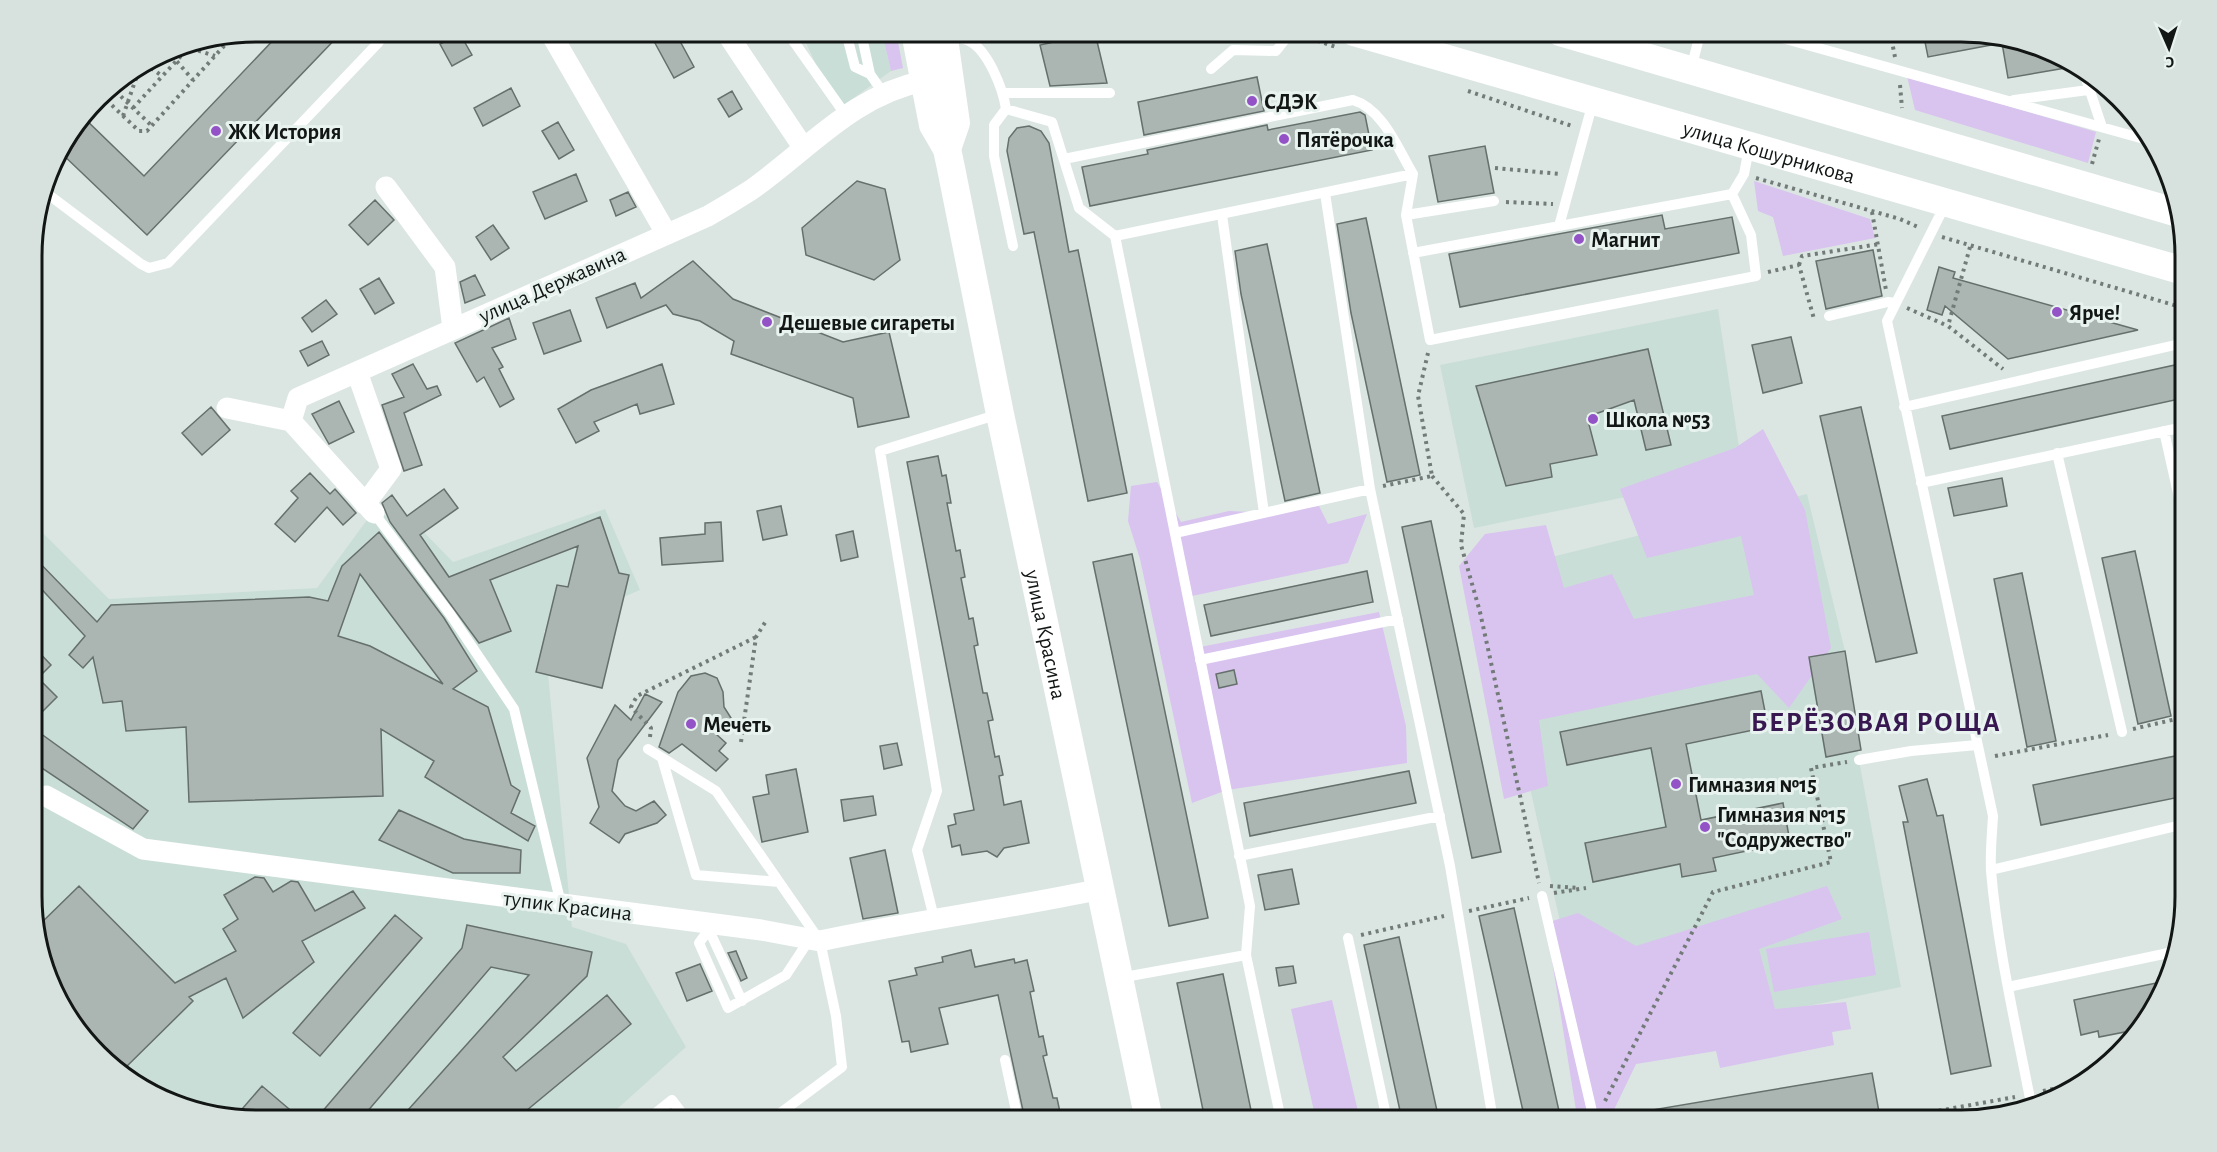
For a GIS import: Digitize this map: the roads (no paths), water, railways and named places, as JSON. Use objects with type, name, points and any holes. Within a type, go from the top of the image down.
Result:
[{"type":"main road","name":"улица Красина","points":[[917,42],[933,125],[947,149],[1000,414],[1147,1110]]},
{"type":"main road","name":"улица Красина","points":[[944,42],[956,123],[947,149]]},
{"type":"main road","name":"улица Кошурникова","points":[[1390,42],[1594,99],[2175,268]]},
{"type":"main road","points":[[1594,42],[2170,211]]},
{"type":"street","points":[[556,42],[666,233]]},
{"type":"street","points":[[733,42],[803,147]]},
{"type":"street","name":"улица Державина","points":[[291,422],[298,398],[708,216],[743,195],[845,114],[884,94],[924,81]]},
{"type":"street","points":[[386,187],[445,267],[453,329]]},
{"type":"street","points":[[226,408],[291,422],[369,508],[391,469],[357,372]]},
{"type":"street","name":"тупик Красина","points":[[42,795],[143,849],[814,940],[934,918],[1033,904],[1101,889]]},
{"type":"lane","points":[[50,196],[141,264],[149,268],[168,264],[379,42]]},
{"type":"lane","points":[[795,42],[845,114]]},
{"type":"lane","points":[[849,42],[855,67],[870,74]]},
{"type":"lane","points":[[863,42],[870,74],[884,94]]},
{"type":"lane","points":[[971,42],[993,67],[1004,93],[1006,109],[994,125],[994,156],[1013,246]]},
{"type":"lane","points":[[1211,69],[1233,50],[1276,51],[1283,42]]},
{"type":"lane","points":[[1690,70],[1697,42]]},
{"type":"lane","points":[[1796,42],[2139,138]]},
{"type":"lane","points":[[2087,83],[2102,127]]},
{"type":"lane","points":[[2008,101],[2088,90]]},
{"type":"lane","points":[[1004,93],[1110,93]]},
{"type":"lane","points":[[1559,226],[1594,99]]},
{"type":"lane","points":[[1064,159],[1353,100],[1365,104],[1377,115],[1413,174],[1406,215],[1430,340],[1756,276],[1751,236],[1732,194]]},
{"type":"lane","points":[[1006,109],[1052,122],[1079,208],[1115,236],[1250,906],[1246,955],[1279,1110]]},
{"type":"lane","points":[[1413,254],[1732,194],[1744,174],[1750,145]]},
{"type":"lane","points":[[1115,236],[1413,174]]},
{"type":"lane","points":[[1326,193],[1370,489],[1440,816],[1491,1110]]},
{"type":"lane","points":[[1406,215],[1494,201]]},
{"type":"lane","points":[[1946,203],[1932,234],[1891,302],[1887,321],[1993,816],[1991,870],[2008,987],[2030,1099]]},
{"type":"lane","points":[[1222,215],[1264,513]]},
{"type":"lane","points":[[1829,316],[1891,302]]},
{"type":"lane","points":[[1904,407],[2175,345]]},
{"type":"lane","points":[[934,918],[917,850],[937,791],[880,452],[1000,414]]},
{"type":"lane","points":[[1921,483],[2175,429]]},
{"type":"lane","points":[[2164,431],[2175,480]]},
{"type":"lane","points":[[2057,453],[2122,732]]},
{"type":"lane","points":[[1175,533],[1370,489]]},
{"type":"lane","points":[[369,508],[450,614],[514,709],[561,904]]},
{"type":"lane","points":[[1200,660],[1398,619]]},
{"type":"lane","points":[[1859,760],[1911,750],[1977,745]]},
{"type":"lane","points":[[648,749],[716,792],[779,882],[814,940],[836,1016],[842,1067],[784,1110]]},
{"type":"lane","points":[[662,758],[696,875],[779,882]]},
{"type":"lane","points":[[1239,856],[1440,816]]},
{"type":"lane","points":[[1991,870],[2175,826]]},
{"type":"lane","points":[[1542,896],[1596,1110]]},
{"type":"lane","points":[[711,927],[742,1001],[786,975],[814,940]]},
{"type":"lane","points":[[1348,938],[1385,1110]]},
{"type":"lane","points":[[2008,987],[2168,953]]},
{"type":"lane","points":[[1119,978],[1246,955]]},
{"type":"lane","points":[[1005,1060],[1016,1110]]},
{"type":"lane","points":[[660,1110],[672,1100],[680,1110]]},
{"type":"place","name":"СДЭК","points":[[1252,101]]},
{"type":"place","name":"ЖК История","points":[[216,131]]},
{"type":"place","name":"Пятёрочка","points":[[1284,139]]},
{"type":"place","name":"Магнит","points":[[1579,239]]},
{"type":"place","name":"Ярче!","points":[[2057,312]]},
{"type":"place","name":"Дешевые сигареты","points":[[767,322]]},
{"type":"place","name":"Школа №53","points":[[1593,419]]},
{"type":"place","name":"Мечеть","points":[[691,724]]},
{"type":"place","name":"Гимназия №15","points":[[1676,784]]},
{"type":"place","name":"Гимназия №15 \"Содружество\"","points":[[1705,827]]},
{"type":"district","name":"БЕРЁЗОВАЯ РОЩА","points":[[1876,721]]}]
